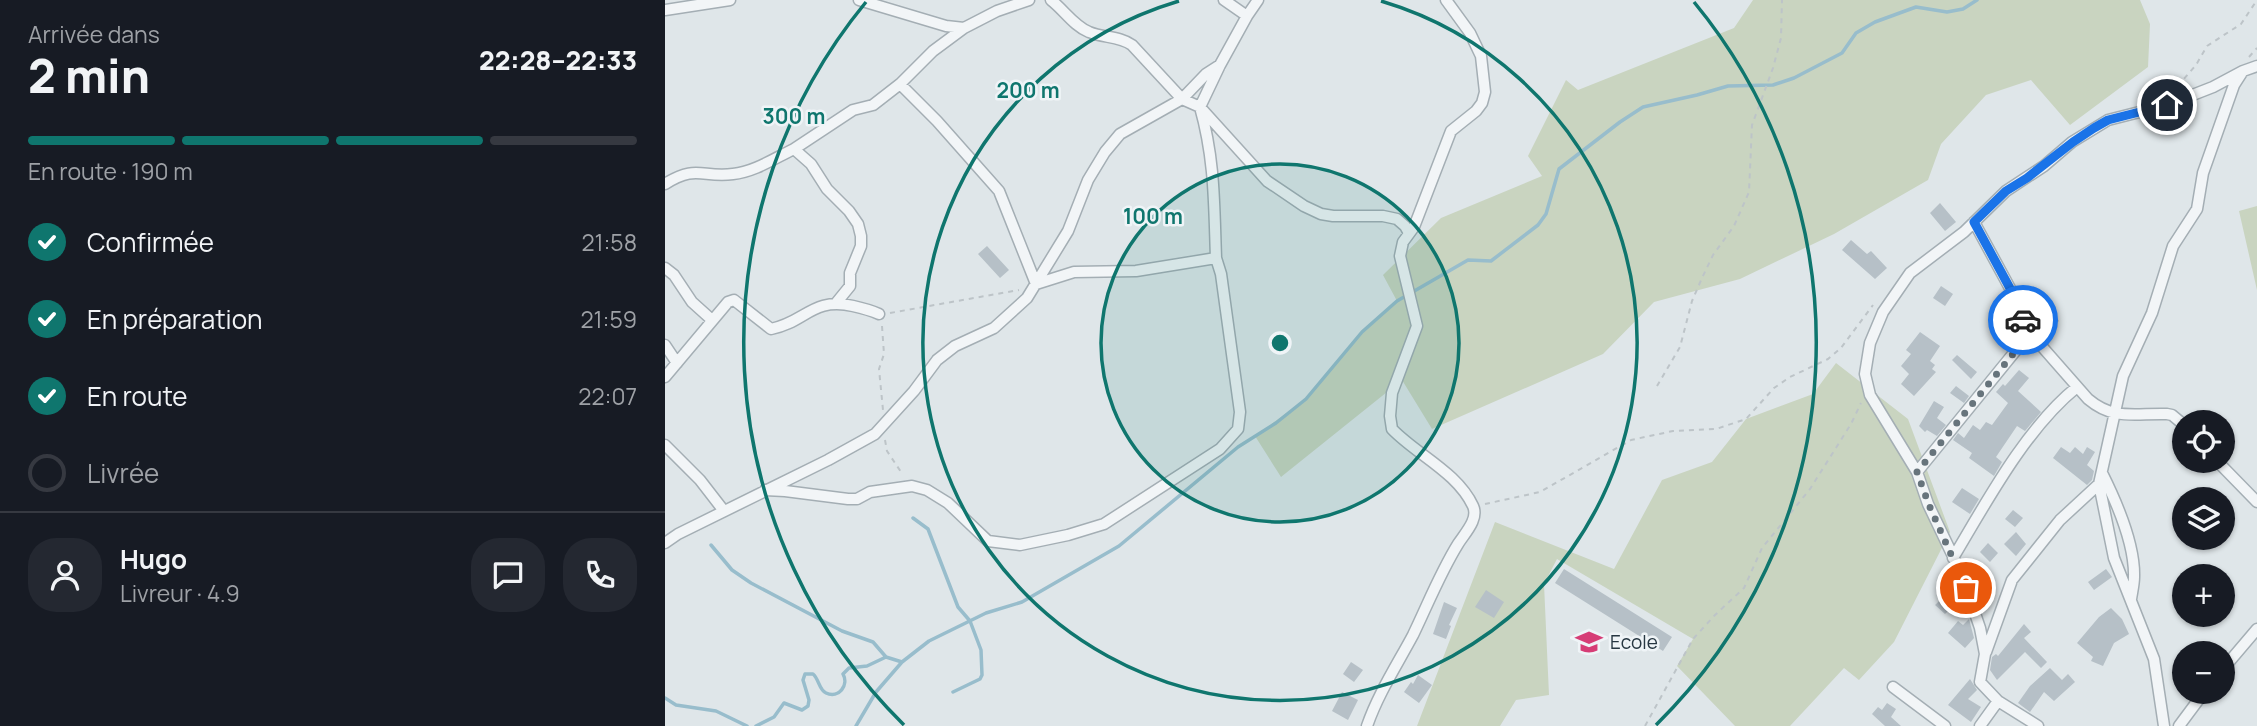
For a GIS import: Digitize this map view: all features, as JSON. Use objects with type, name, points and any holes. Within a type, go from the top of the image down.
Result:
[{"type":"street","points":[[665,10],[730,0]]},
{"type":"street","points":[[859,0],[946,26],[964,28]]},
{"type":"street","points":[[665,184],[687,173],[733,174],[747,171],[794,149],[853,110],[873,104],[900,84],[933,51],[964,28],[997,11],[1030,0]]},
{"type":"street","points":[[1051,0],[1080,28],[1126,41],[1182,99],[1200,107],[1267,181],[1304,206],[1333,216],[1383,216],[1397,219],[1409,233]]},
{"type":"street","points":[[1224,0],[1247,16]]},
{"type":"street","points":[[765,490],[857,499],[870,492],[912,486],[927,490],[948,503],[988,541],[1020,545],[1069,536],[1104,524],[1220,449],[1238,429],[1240,412],[1221,274],[1216,258],[1210,142],[1200,107],[1220,65],[1258,0]]},
{"type":"street","points":[[1367,726],[1415,631],[1439,575],[1472,525],[1475,516],[1474,507],[1449,475],[1392,429],[1390,416],[1392,393],[1416,332],[1400,256],[1401,248],[1415,227],[1451,131],[1476,111],[1485,92],[1481,56],[1470,33],[1446,0]]},
{"type":"street","points":[[665,543],[875,434],[914,391],[937,360],[955,346],[994,328],[1027,298],[1068,231],[1088,180],[1120,134],[1182,99],[1206,74],[1220,65]]},
{"type":"street","points":[[1985,654],[1980,628],[1962,575],[1917,472],[1870,395],[1865,374],[1870,343],[1883,312],[1910,273],[1974,222],[2006,191],[2044,166],[2073,142],[2108,120],[2167,105],[2257,66]]},
{"type":"street","points":[[2164,726],[2154,659],[2120,578],[2108,540],[2099,484],[2126,368],[2152,313],[2173,246],[2197,209],[2203,173],[2217,129],[2234,85],[2243,71]]},
{"type":"street","points":[[900,84],[999,191],[1036,285]]},
{"type":"street","points":[[794,149],[811,164],[827,189],[849,211],[862,236],[861,246],[850,272],[850,286],[837,302]]},
{"type":"street","points":[[1974,222],[2012,292],[2030,333],[2077,387],[2098,407],[2114,414],[2172,415]]},
{"type":"street","points":[[1036,285],[1073,272],[1136,271],[1216,258]]},
{"type":"street","points":[[665,268],[674,275],[692,302],[712,320]]},
{"type":"street","points":[[665,377],[728,302],[734,300],[771,329],[824,304],[837,302],[879,314]]},
{"type":"street","points":[[1917,472],[2030,333]]},
{"type":"street","points":[[665,345],[677,363]]},
{"type":"street","points":[[1953,558],[2036,429],[2050,411],[2077,387]]},
{"type":"street","points":[[665,445],[700,480],[724,511]]},
{"type":"street","points":[[2102,473],[2116,499],[2126,533],[2134,577],[2131,600]]},
{"type":"street","points":[[2229,473],[2257,502]]},
{"type":"street","points":[[2038,726],[1998,701],[1980,682],[1985,654],[2012,580],[2060,520],[2099,484]]},
{"type":"street","points":[[2235,654],[2257,629]]},
{"type":"street","points":[[1893,687],[1945,726]]},
{"type":"street","points":[[1980,726],[1998,701]]},
{"type":"street","points":[[2179,726],[2195,704]]},
{"type":"path","points":[[1657,386],[1680,347],[1692,301],[1713,255],[1734,226],[1749,192],[1752,125],[1781,38],[1782,0]]},
{"type":"path","points":[[2160,94],[2183,80],[2207,46],[2241,24],[2257,0]]},
{"type":"path","points":[[912,486],[887,451],[879,369],[884,354],[883,327],[879,314],[1016,291],[1036,285]]},
{"type":"path","points":[[1474,507],[1540,492],[1631,440],[1673,431],[1716,429],[1746,419],[1774,388],[1790,377],[1828,359],[1841,348],[1876,302]]},
{"type":"path","points":[[1645,726],[1693,639],[1714,615],[1744,589],[1762,548],[1810,489],[1851,424],[1861,402]]},
{"type":"green space","points":[[1753,0],[2140,0],[2150,24],[2148,67],[2070,125],[2031,80],[1986,95],[1941,144],[1928,180],[1834,234],[1740,279],[1654,302],[1603,354],[1432,429],[1402,380],[1281,477],[1255,436],[1306,399],[1362,332],[1397,301],[1383,275],[1441,218],[1542,176],[1528,156],[1566,80],[1578,90],[1734,28]]},
{"type":"green space","points":[[2257,206],[2257,290],[2239,211]]},
{"type":"green space","points":[[1836,363],[1908,419],[1950,532],[1894,642],[1859,680],[1844,668],[1790,726],[1735,726],[1677,666],[1693,639],[1557,559],[1544,584],[1549,695],[1516,700],[1500,726],[1417,726],[1495,522],[1614,569],[1662,480],[1712,462],[1746,419],[1813,394]]},
{"type":"building","points":[[1940,203],[1956,222],[1945,231],[1930,213]]},
{"type":"building","points":[[1851,240],[1867,254],[1871,251],[1887,268],[1875,279],[1842,250]]},
{"type":"building","points":[[987,246],[1009,270],[1000,278],[978,254]]},
{"type":"building","points":[[1941,286],[1953,294],[1945,306],[1933,298]]},
{"type":"building","points":[[2041,299],[2059,321],[2049,328],[2032,308]]},
{"type":"building","points":[[1920,332],[1940,346],[1930,361],[1935,365],[1932,369],[1936,372],[1914,396],[1901,384],[1909,374],[1901,366],[1911,354],[1906,350]]},
{"type":"building","points":[[1957,355],[1977,372],[1971,379],[1952,360]]},
{"type":"building","points":[[2019,370],[2029,378],[2018,391],[2041,412],[2025,431],[2017,426],[1996,457],[2002,462],[1994,476],[1969,458],[1972,453],[1953,440],[1958,433],[1964,438],[1973,425],[1980,430],[1986,422],[1992,425],[2008,403],[1996,392]]},
{"type":"building","points":[[1956,386],[1969,396],[1964,403],[1950,393]]},
{"type":"building","points":[[1934,401],[1944,407],[1937,418],[1946,425],[1937,436],[1927,430],[1925,432],[1919,426]]},
{"type":"building","points":[[2061,447],[2070,453],[2075,447],[2083,454],[2087,447],[2095,452],[2087,465],[2094,471],[2092,480],[2087,485],[2053,458]]},
{"type":"building","points":[[1962,488],[1979,499],[1970,514],[1952,502]]},
{"type":"building","points":[[2013,510],[2023,518],[2015,527],[2005,519]]},
{"type":"building","points":[[2016,532],[2026,544],[2016,556],[2004,544]]},
{"type":"building","points":[[1988,543],[1998,553],[1990,562],[1980,552]]},
{"type":"building","points":[[1564,569],[1672,637],[1663,651],[1555,583]]},
{"type":"building","points":[[2106,569],[2112,577],[2094,590],[2088,582]]},
{"type":"building","points":[[1957,584],[1962,598],[1945,614],[1935,605]]},
{"type":"building","points":[[1486,590],[1504,602],[1494,618],[1475,607]]},
{"type":"building","points":[[1444,602],[1457,608],[1446,639],[1433,634]]},
{"type":"building","points":[[2111,608],[2122,619],[2129,634],[2114,643],[2103,666],[2091,661],[2093,657],[2077,643],[2099,617]]},
{"type":"building","points":[[1969,619],[1974,638],[1965,648],[1948,633],[1958,621],[1963,625]]},
{"type":"building","points":[[2024,624],[2031,632],[2024,638],[2047,662],[2041,668],[2025,652],[1997,680],[1990,670],[1992,657],[1996,654],[1998,656]]},
{"type":"building","points":[[1351,662],[1363,670],[1354,682],[1343,674]]},
{"type":"building","points":[[2050,668],[2062,680],[2068,674],[2075,682],[2054,701],[2044,692],[2030,712],[2018,703],[2030,686]]},
{"type":"building","points":[[1418,675],[1432,685],[1419,703],[1404,692]]},
{"type":"building","points":[[1970,679],[1977,690],[1968,699],[1981,707],[1971,722],[1948,705]]},
{"type":"building","points":[[1342,692],[1358,700],[1348,720],[1332,711]]},
{"type":"building","points":[[1887,703],[1896,709],[1891,717],[1901,726],[1885,726],[1872,714],[1878,707],[1882,710]]},
{"type":"waterway","points":[[856,726],[876,692],[902,662],[929,641],[986,613],[1022,602],[1119,546],[1238,447],[1276,423],[1306,399],[1362,332],[1397,301],[1468,260],[1491,261],[1538,225],[1546,214],[1559,169],[1643,107],[1728,86],[1773,85],[1794,78],[1842,53],[1856,33],[1875,22],[1916,7],[1947,12],[1963,9],[1977,0]]},
{"type":"waterway","points":[[913,518],[928,529],[958,607],[970,621],[981,650],[980,679],[953,692]]},
{"type":"waterway","points":[[711,545],[732,570],[751,583],[842,631],[873,642],[886,657]]},
{"type":"waterway","points":[[756,726],[774,717],[784,703],[802,710],[808,706],[809,700],[803,680],[805,674],[813,674],[824,692],[835,694],[842,690],[845,682],[843,674],[849,668],[867,666],[886,657],[902,662]]},
{"type":"waterway","points":[[665,698],[676,705],[716,711],[747,726]]},
{"type":"way so far","points":[[1966,588],[1917,472],[2030,333],[2023,320]]},
{"type":"place","name":"Ecole","points":[[1589,642]]},
{"type":"route","points":[[2023,320],[2012,292],[1974,222],[2006,191],[2094,128],[2108,120],[2167,105]]}]
